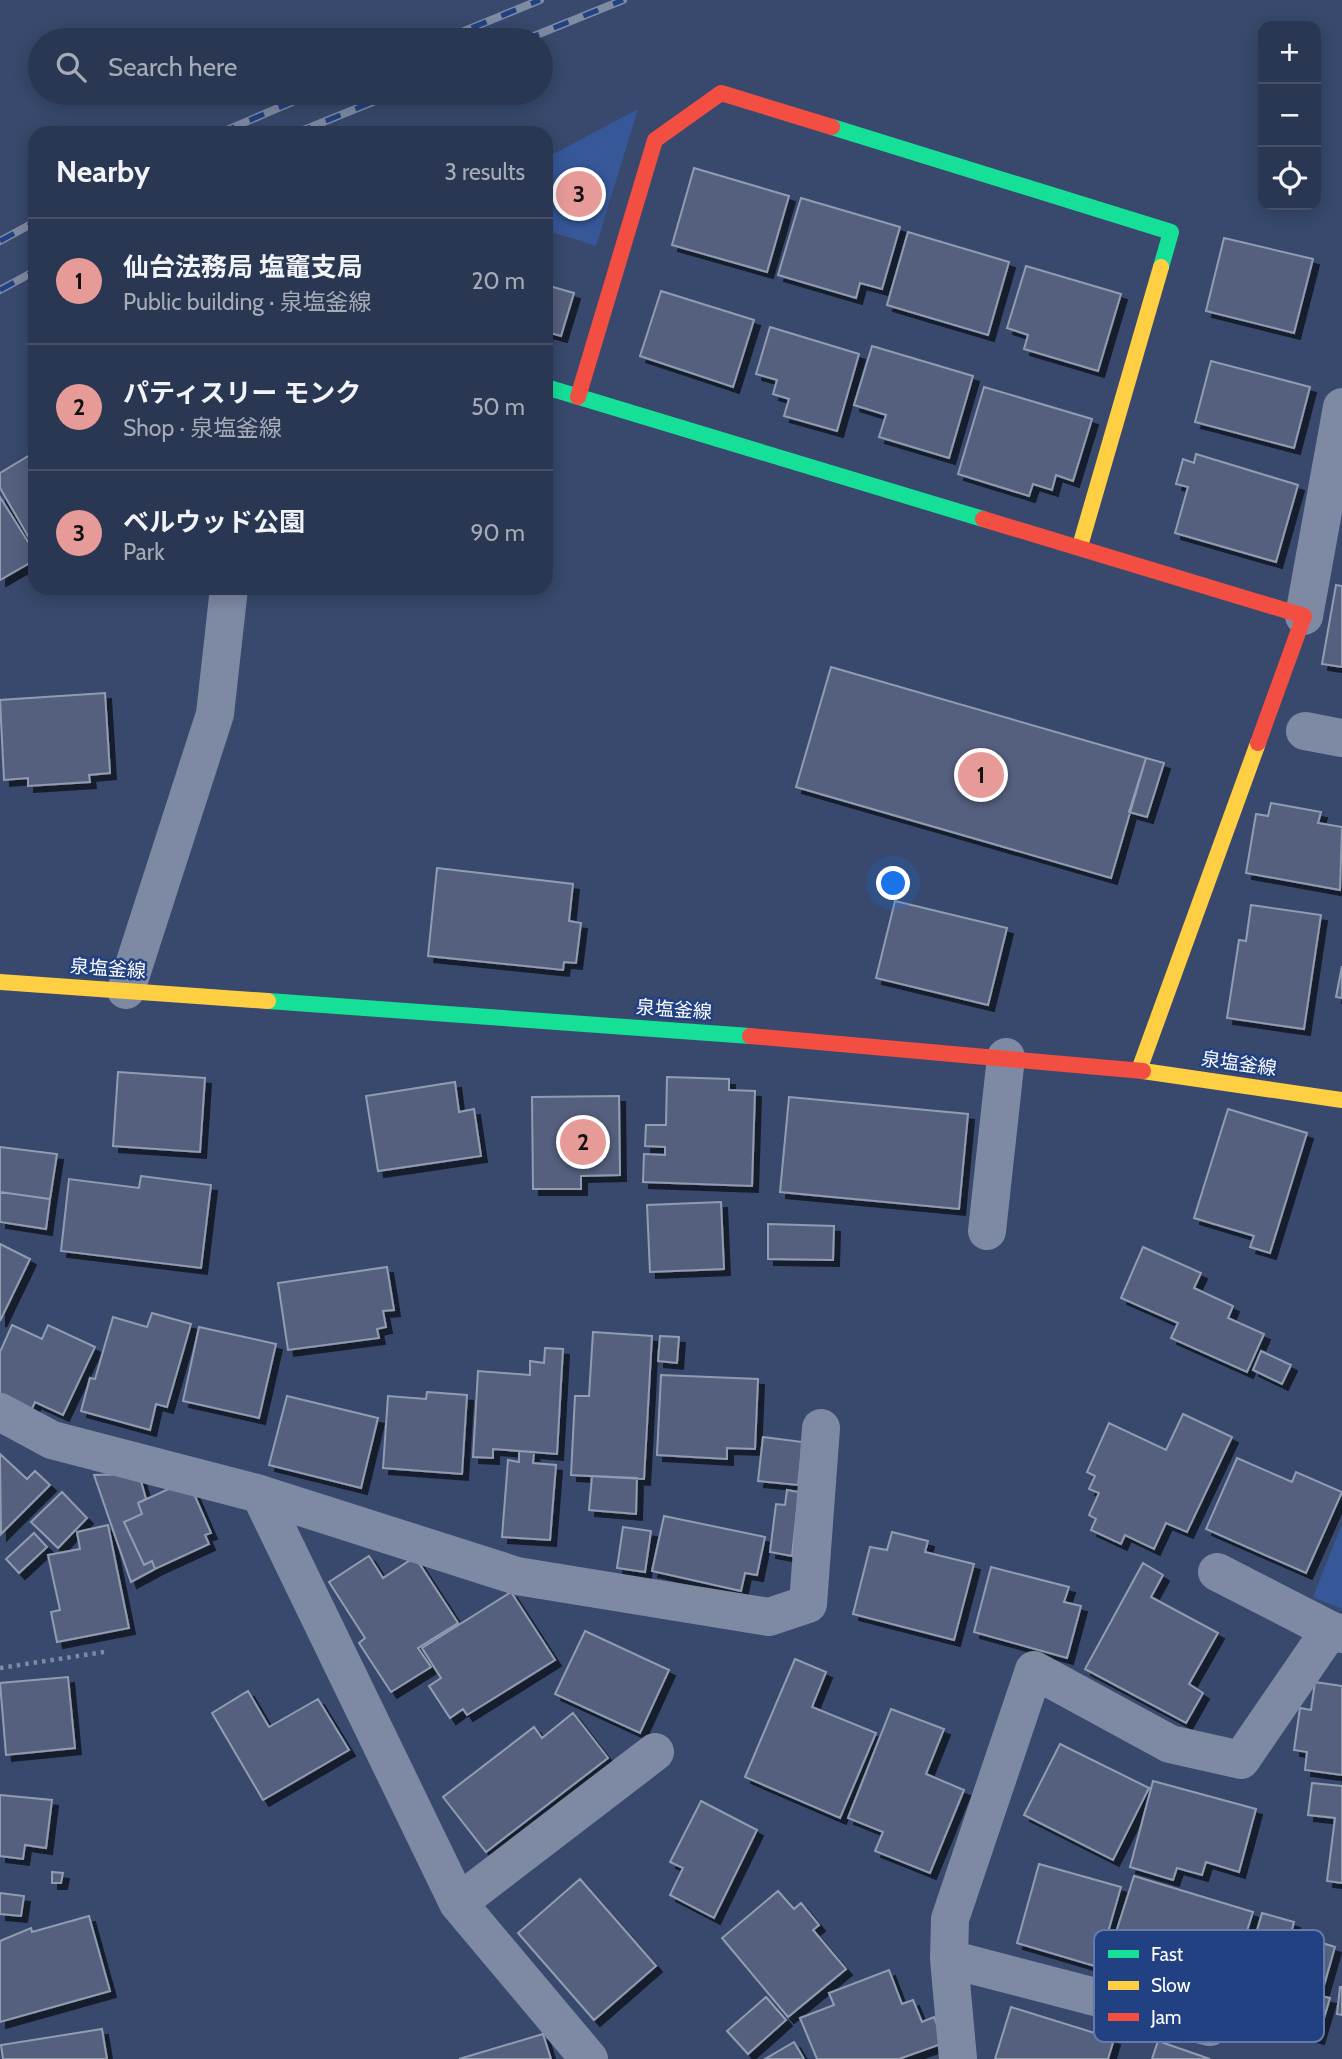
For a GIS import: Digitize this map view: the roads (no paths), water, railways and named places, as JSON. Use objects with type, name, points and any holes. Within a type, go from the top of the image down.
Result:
[{"type":"street","points":[[578,397],[655,140],[721,93],[1171,232],[1080,546]]},
{"type":"street","points":[[553,389],[1080,546],[1304,616]]},
{"type":"street","points":[[1139,1070],[1304,616],[1342,407]]},
{"type":"street","points":[[126,990],[215,714],[228,595]]},
{"type":"street","points":[[1305,731],[1342,738]]},
{"type":"street","name":"泉塩釜線","points":[[0,982],[1006,1058],[1139,1070],[1342,1100]]},
{"type":"street","points":[[987,1231],[1006,1058]]},
{"type":"street","points":[[0,1412],[52,1440],[260,1494],[517,1576],[769,1617],[808,1604],[821,1428]]},
{"type":"street","points":[[260,1494],[458,1903],[589,2059]]},
{"type":"street","points":[[958,2059],[948,1959],[950,1919],[1034,1670],[1170,1744],[1241,1760],[1336,1632],[1217,1572]]},
{"type":"street","points":[[458,1903],[654,1752]]},
{"type":"street","points":[[948,1959],[1094,1997]]},
{"type":"railway","points":[[471,28],[540,0]]},
{"type":"railway","points":[[553,28],[623,0]]},
{"type":"railway","points":[[236,126],[285,105]]},
{"type":"railway","points":[[313,126],[365,105]]},
{"type":"railway","points":[[0,241],[28,226]]},
{"type":"railway","points":[[0,290],[28,275]]},
{"type":"place","name":"ベルウッド公園","points":[[579,194]]},
{"type":"place","name":"仙台法務局 塩竈支局","points":[[981,775]]},
{"type":"place","name":"パティスリー モンク","points":[[583,1142]]}]
